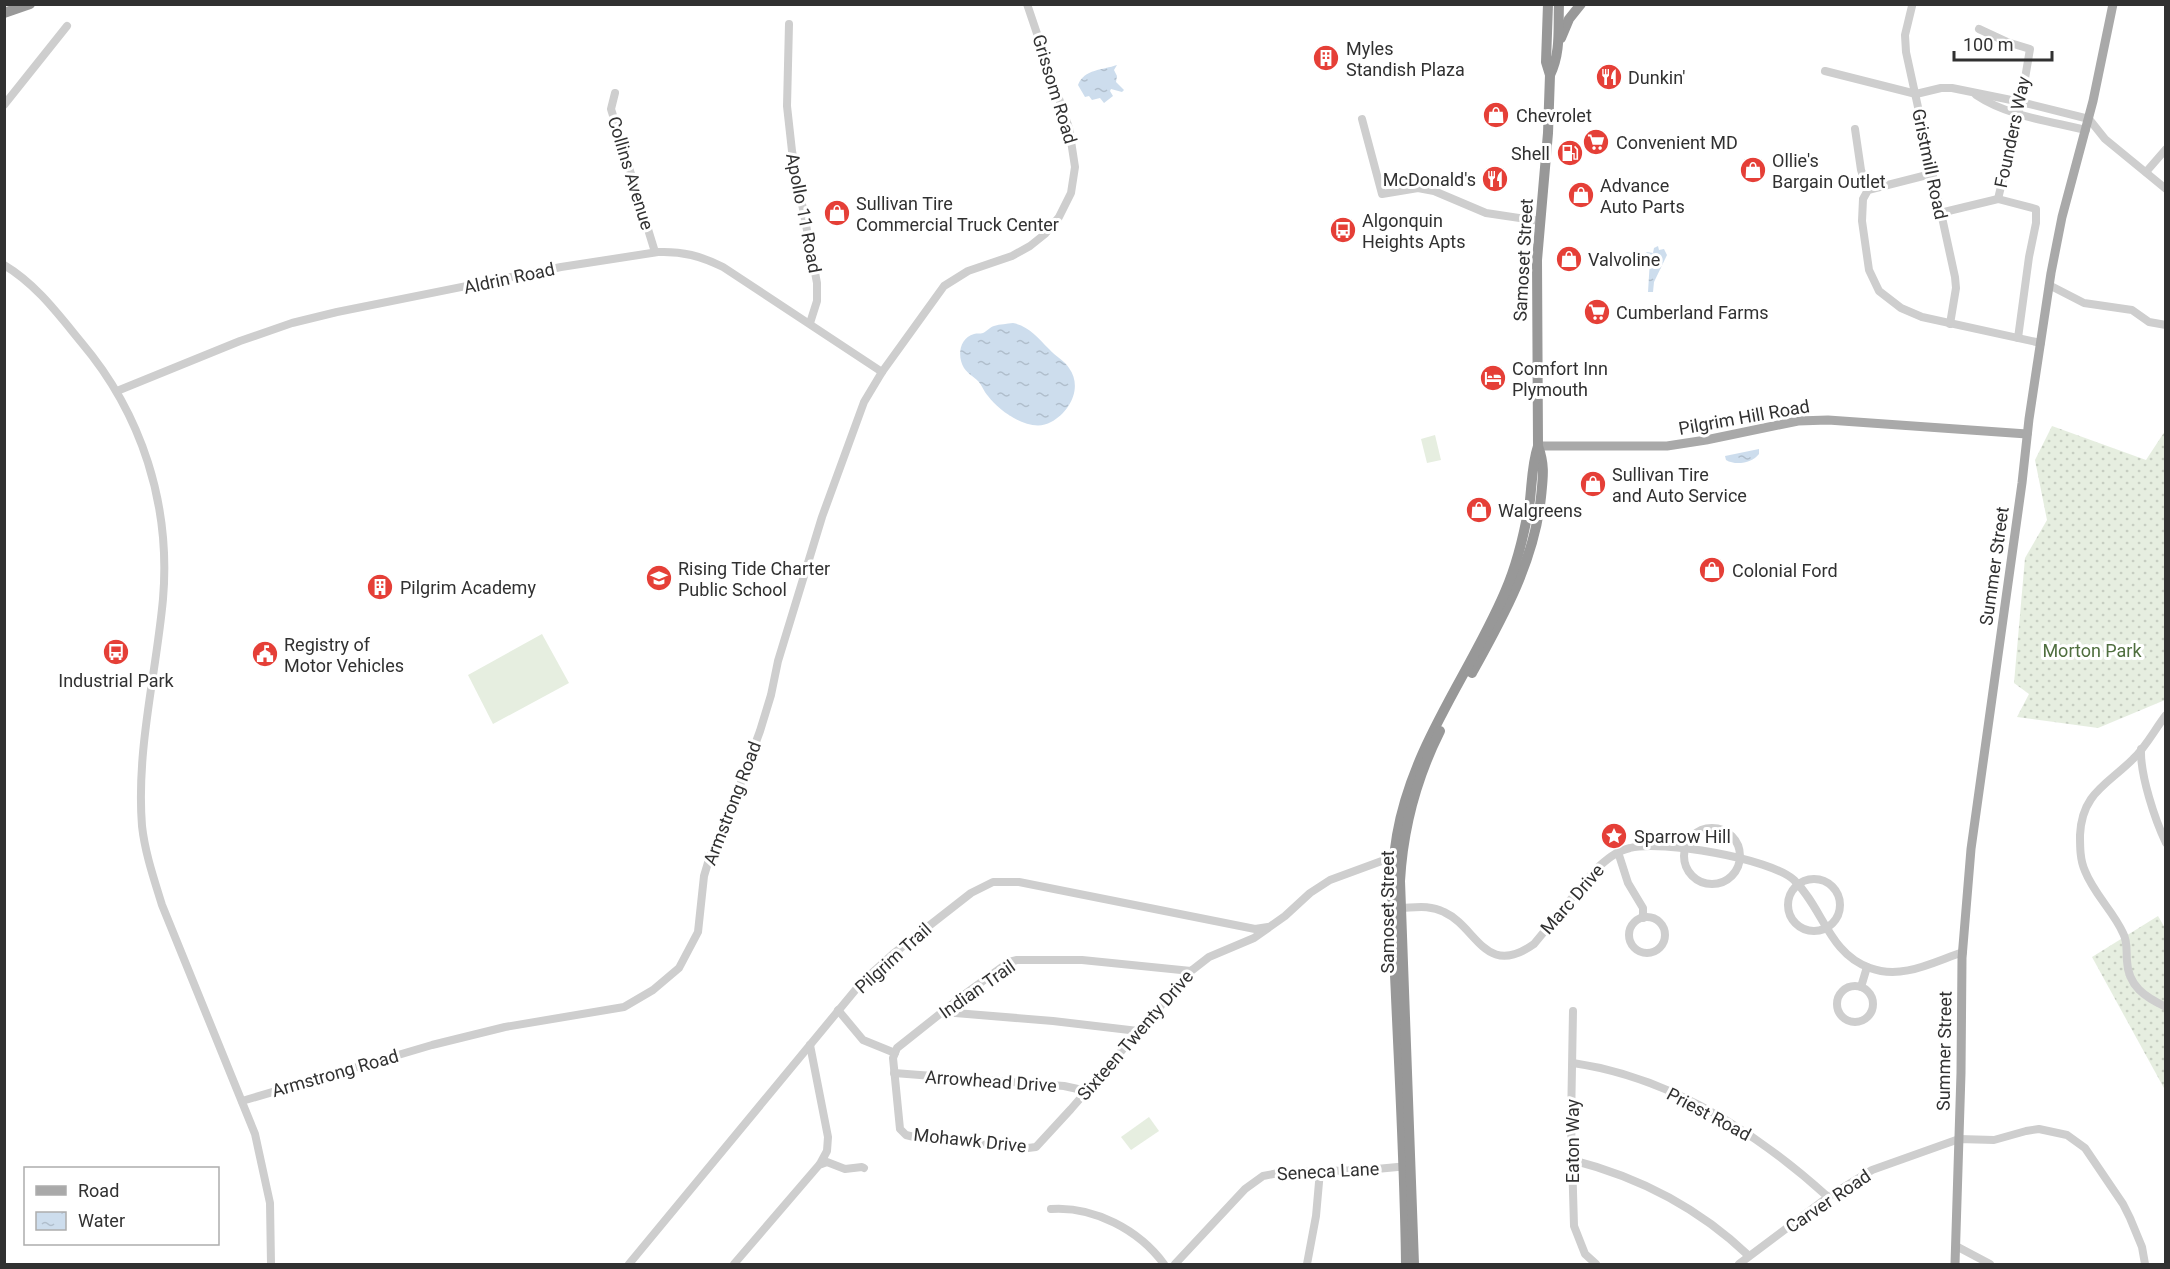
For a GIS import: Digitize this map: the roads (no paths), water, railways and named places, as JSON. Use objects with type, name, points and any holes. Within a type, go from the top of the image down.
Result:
[{"type":"highway","points":[[4,13],[30,4]]},
{"type":"highway","name":"Samoset Street","points":[[1414,1264],[1407,1166],[1396,908],[1402,809],[1420,756],[1488,627],[1511,578],[1524,530],[1533,461],[1538,447],[1536,271],[1546,165],[1550,75],[1546,62],[1548,4]]},
{"type":"highway","name":"Samoset Street","points":[[1550,75],[1556,61],[1559,41],[1558,4]]},
{"type":"highway","points":[[1559,41],[1572,14],[1581,4]]},
{"type":"highway","name":"Samoset Street","points":[[1406,1264],[1407,1166]]},
{"type":"main road","name":"Summer Street","points":[[1955,1264],[1962,952],[1971,849],[2049,285],[2062,217],[2089,119],[2113,4]]},
{"type":"main road","name":"Pilgrim Hill Road","points":[[1538,447],[1667,446],[1798,421],[2027,434]]},
{"type":"street","name":"Grissom Road","points":[[882,372],[944,286],[968,271],[1012,256],[1030,246],[1045,234],[1059,217],[1071,193],[1076,167],[1069,128],[1028,4]]},
{"type":"street","name":"Gristmill Road","points":[[1912,6],[1905,35],[1906,52],[1955,278],[1956,288],[1950,324]]},
{"type":"street","name":"Apollo 11 Road","points":[[789,24],[787,101],[792,151],[817,283],[817,302],[810,323]]},
{"type":"street","points":[[4,105],[67,26]]},
{"type":"street","name":"Founders Way","points":[[1979,29],[2007,42],[2030,49],[2021,102],[1998,199]]},
{"type":"street","points":[[1825,71],[1916,94],[1941,88],[1952,88],[2089,119],[2105,139],[2166,189]]},
{"type":"street","name":"Collins Avenue","points":[[615,93],[611,109],[655,252]]},
{"type":"street","points":[[1974,94],[2018,114],[2086,130]]},
{"type":"street","points":[[1362,119],[1382,194],[1418,188],[1434,190],[1486,213],[1540,221]]},
{"type":"street","points":[[1855,129],[1861,170],[1868,190]]},
{"type":"street","points":[[2146,172],[2166,149]]},
{"type":"street","points":[[1931,174],[1868,190],[1863,199],[1862,221],[1869,270],[1879,291],[1901,308],[1922,317],[2041,343]]},
{"type":"street","points":[[1940,213],[1998,199],[2032,207],[2037,213],[2018,338]]},
{"type":"street","name":"Aldrin Road","points":[[117,391],[240,341],[292,323],[561,267],[655,252],[679,252],[710,261],[741,278],[882,372]]},
{"type":"street","points":[[4,265],[22,277],[46,300],[87,349],[117,391],[132,420],[148,462],[158,499],[163,540],[163,598],[142,762],[141,804],[145,844],[162,905],[255,1134],[270,1203],[271,1264]]},
{"type":"street","points":[[2049,285],[2084,303],[2132,310],[2149,322],[2166,325]]},
{"type":"street","name":"Armstrong Road","points":[[242,1101],[463,1037],[505,1027],[624,1006],[653,990],[679,968],[698,932],[704,876],[710,856],[740,788],[760,731],[778,661],[822,517],[857,418],[882,372]]},
{"type":"street","points":[[2166,715],[2133,760],[2106,781],[2091,798],[2083,814],[2080,844],[2081,861],[2086,875],[2119,924],[2125,938],[2132,982],[2148,998],[2166,1006]]},
{"type":"street","points":[[2141,750],[2141,763],[2146,783],[2166,843]]},
{"type":"street","points":[[1717,828],[1735,839],[1740,859],[1735,872],[1725,880],[1719,883],[1705,882],[1698,880],[1688,870],[1685,863],[1685,849],[1697,832],[1717,828]]},
{"type":"street","name":"Marc Drive","points":[[1396,908],[1418,906],[1443,911],[1486,951],[1512,954],[1534,944],[1595,870],[1618,852],[1645,845],[1685,849],[1740,859],[1777,870],[1788,876],[1807,896],[1843,951],[1856,962],[1867,967],[1899,973],[1962,952]]},
{"type":"street","points":[[1618,852],[1628,883],[1643,908],[1643,918]]},
{"type":"street","name":"Sixteen Twenty Drive","points":[[1036,1147],[1191,971],[1209,957],[1254,938],[1280,920],[1323,884],[1346,873],[1398,856]]},
{"type":"street","points":[[1819,879],[1834,888],[1839,898],[1840,910],[1835,920],[1827,928],[1809,931],[1794,922],[1788,912],[1788,900],[1798,885],[1808,880],[1819,879]]},
{"type":"street","name":"Pilgrim Trail","points":[[629,1264],[868,976],[971,893],[996,882],[1029,883],[1226,924],[1255,928],[1268,927]]},
{"type":"street","points":[[1643,918],[1657,920],[1664,931],[1662,944],[1651,952],[1636,949],[1630,939],[1630,931],[1634,924],[1643,918]]},
{"type":"street","name":"Indian Trail","points":[[895,1053],[897,1048],[943,1011],[1009,962],[1082,960],[1191,971]]},
{"type":"street","points":[[1861,987],[1867,967]]},
{"type":"street","points":[[1861,987],[1869,991],[1873,999],[1872,1012],[1862,1021],[1849,1021],[1840,1014],[1838,999],[1847,988],[1861,987]]},
{"type":"street","points":[[838,1010],[863,1040],[895,1053],[892,1058],[894,1073]]},
{"type":"street","points":[[943,1011],[1138,1031]]},
{"type":"street","name":"Eaton Way","points":[[1573,1011],[1574,1226],[1586,1254],[1596,1264]]},
{"type":"street","points":[[734,1264],[819,1165],[828,1148],[828,1137],[810,1045]]},
{"type":"street","name":"Priest Road","points":[[1573,1063],[1598,1066],[1700,1105],[1770,1148],[1828,1197]]},
{"type":"street","name":"Arrowhead Drive","points":[[894,1073],[1064,1086],[1087,1090]]},
{"type":"street","name":"Mohawk Drive","points":[[894,1073],[900,1129],[904,1133],[926,1140],[1036,1147]]},
{"type":"street","points":[[1959,1139],[1994,1140],[2039,1129],[2059,1132],[2075,1140],[2085,1148],[2123,1204],[2136,1231],[2145,1264]]},
{"type":"street","name":"Carver Road","points":[[1739,1264],[1828,1197],[1872,1170],[1959,1139]]},
{"type":"street","points":[[1572,1160],[1612,1172],[1662,1192],[1712,1224],[1749,1256]]},
{"type":"street","points":[[819,1165],[827,1162],[845,1169],[864,1168]]},
{"type":"street","name":"Seneca Lane","points":[[1175,1264],[1254,1181],[1266,1175],[1407,1166]]},
{"type":"street","points":[[1307,1264],[1316,1216],[1320,1171]]},
{"type":"street","points":[[1051,1209],[1081,1210],[1114,1223],[1139,1239],[1164,1264]]},
{"type":"street","points":[[1956,1246],[1990,1264]]},
{"type":"water","points":[[1117,65],[1114,70],[1117,76],[1116,82],[1124,90],[1122,92],[1111,89],[1113,96],[1104,103],[1100,98],[1092,100],[1089,96],[1085,97],[1078,85],[1085,76],[1094,71]]},
{"type":"water","points":[[1658,246],[1659,250],[1664,249],[1667,255],[1654,282],[1653,292],[1648,292],[1650,260],[1644,255],[1647,252],[1653,253],[1654,248]]},
{"type":"water","points":[[1013,323],[1033,333],[1065,363],[1073,375],[1074,391],[1069,406],[1058,418],[1043,425],[1025,423],[1000,409],[978,381],[966,370],[960,359],[962,344],[969,336],[983,333],[994,326]]},
{"type":"water","points":[[1759,449],[1759,454],[1748,461],[1734,463],[1726,460],[1725,456]]},
{"type":"place","name":"Myles Standish Plaza","points":[[1326,58]]},
{"type":"place","name":"Dunkin'","points":[[1609,77]]},
{"type":"place","name":"Chevrolet","points":[[1496,115]]},
{"type":"place","name":"Convenient MD","points":[[1596,142]]},
{"type":"place","name":"Shell","points":[[1570,153]]},
{"type":"place","name":"Ollie's Bargain Outlet","points":[[1753,170]]},
{"type":"place","name":"McDonald's","points":[[1495,179]]},
{"type":"place","name":"Advance Auto Parts","points":[[1581,195]]},
{"type":"place","name":"Sullivan Tire Commercial Truck Center","points":[[837,213]]},
{"type":"place","name":"Algonquin Heights Apts","points":[[1343,230]]},
{"type":"place","name":"Valvoline","points":[[1569,259]]},
{"type":"place","name":"Cumberland Farms","points":[[1597,312]]},
{"type":"place","name":"Comfort Inn Plymouth","points":[[1493,378]]},
{"type":"place","name":"Sullivan Tire and Auto Service","points":[[1593,484]]},
{"type":"place","name":"Walgreens","points":[[1479,510]]},
{"type":"place","name":"Colonial Ford","points":[[1712,570]]},
{"type":"place","name":"Rising Tide Charter Public School","points":[[659,578]]},
{"type":"place","name":"Pilgrim Academy","points":[[380,587]]},
{"type":"place","name":"Industrial Park","points":[[116,652]]},
{"type":"place","name":"Registry of Motor Vehicles","points":[[265,654]]},
{"type":"place","name":"Sparrow Hill","points":[[1614,836]]},
{"type":"park label","name":"Morton Park","points":[[2092,650]]}]
